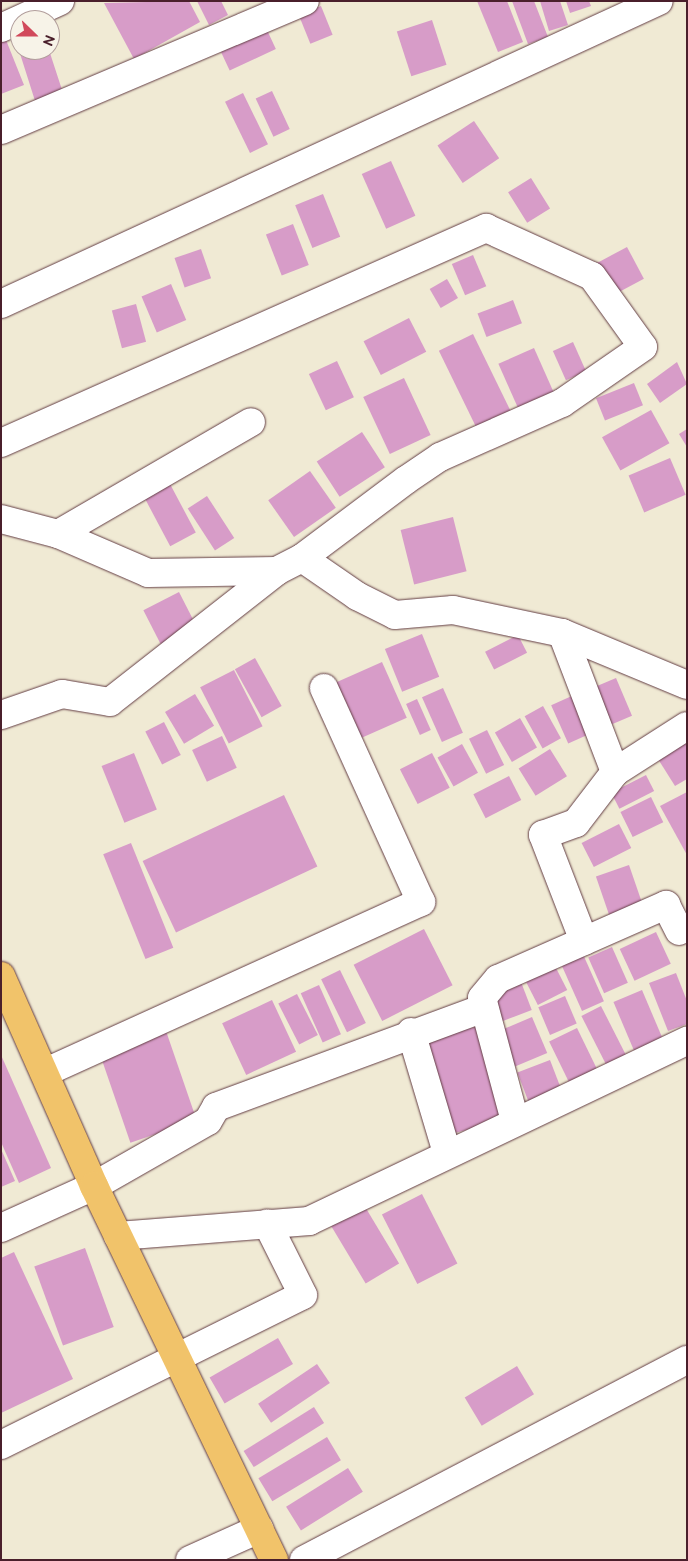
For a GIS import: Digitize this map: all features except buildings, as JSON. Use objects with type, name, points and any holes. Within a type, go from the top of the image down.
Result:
[{"type":"main road","points":[[1,976],[46,1072],[94,1186],[274,1560]]},
{"type":"street","points":[[1,28],[60,1]]},
{"type":"street","points":[[1,130],[305,1]]},
{"type":"street","points":[[1,304],[659,1]]},
{"type":"street","points":[[1,443],[486,228],[592,276],[642,347],[562,403],[440,457],[302,558],[277,571],[110,702],[62,694],[1,715]]},
{"type":"street","points":[[58,534],[251,422]]},
{"type":"street","points":[[1,519],[58,534],[148,573],[277,571]]},
{"type":"street","points":[[302,558],[357,596],[396,615],[453,610],[562,633],[687,685]]},
{"type":"street","points":[[562,633],[614,772]]},
{"type":"street","points":[[46,1072],[421,902],[324,688]]},
{"type":"street","points":[[584,941],[543,835],[576,823],[614,772],[687,726]]},
{"type":"street","points":[[515,1121],[482,998],[498,979],[666,905],[684,935]]},
{"type":"street","points":[[1,1228],[94,1186],[208,1121],[216,1106],[410,1032],[484,1008]]},
{"type":"street","points":[[410,1032],[447,1153]]},
{"type":"street","points":[[118,1236],[309,1221],[447,1153],[687,1041]]},
{"type":"street","points":[[1,1445],[302,1295],[267,1224]]},
{"type":"street","points":[[304,1560],[687,1360]]},
{"type":"street","points":[[190,1560],[260,1529]]}]
